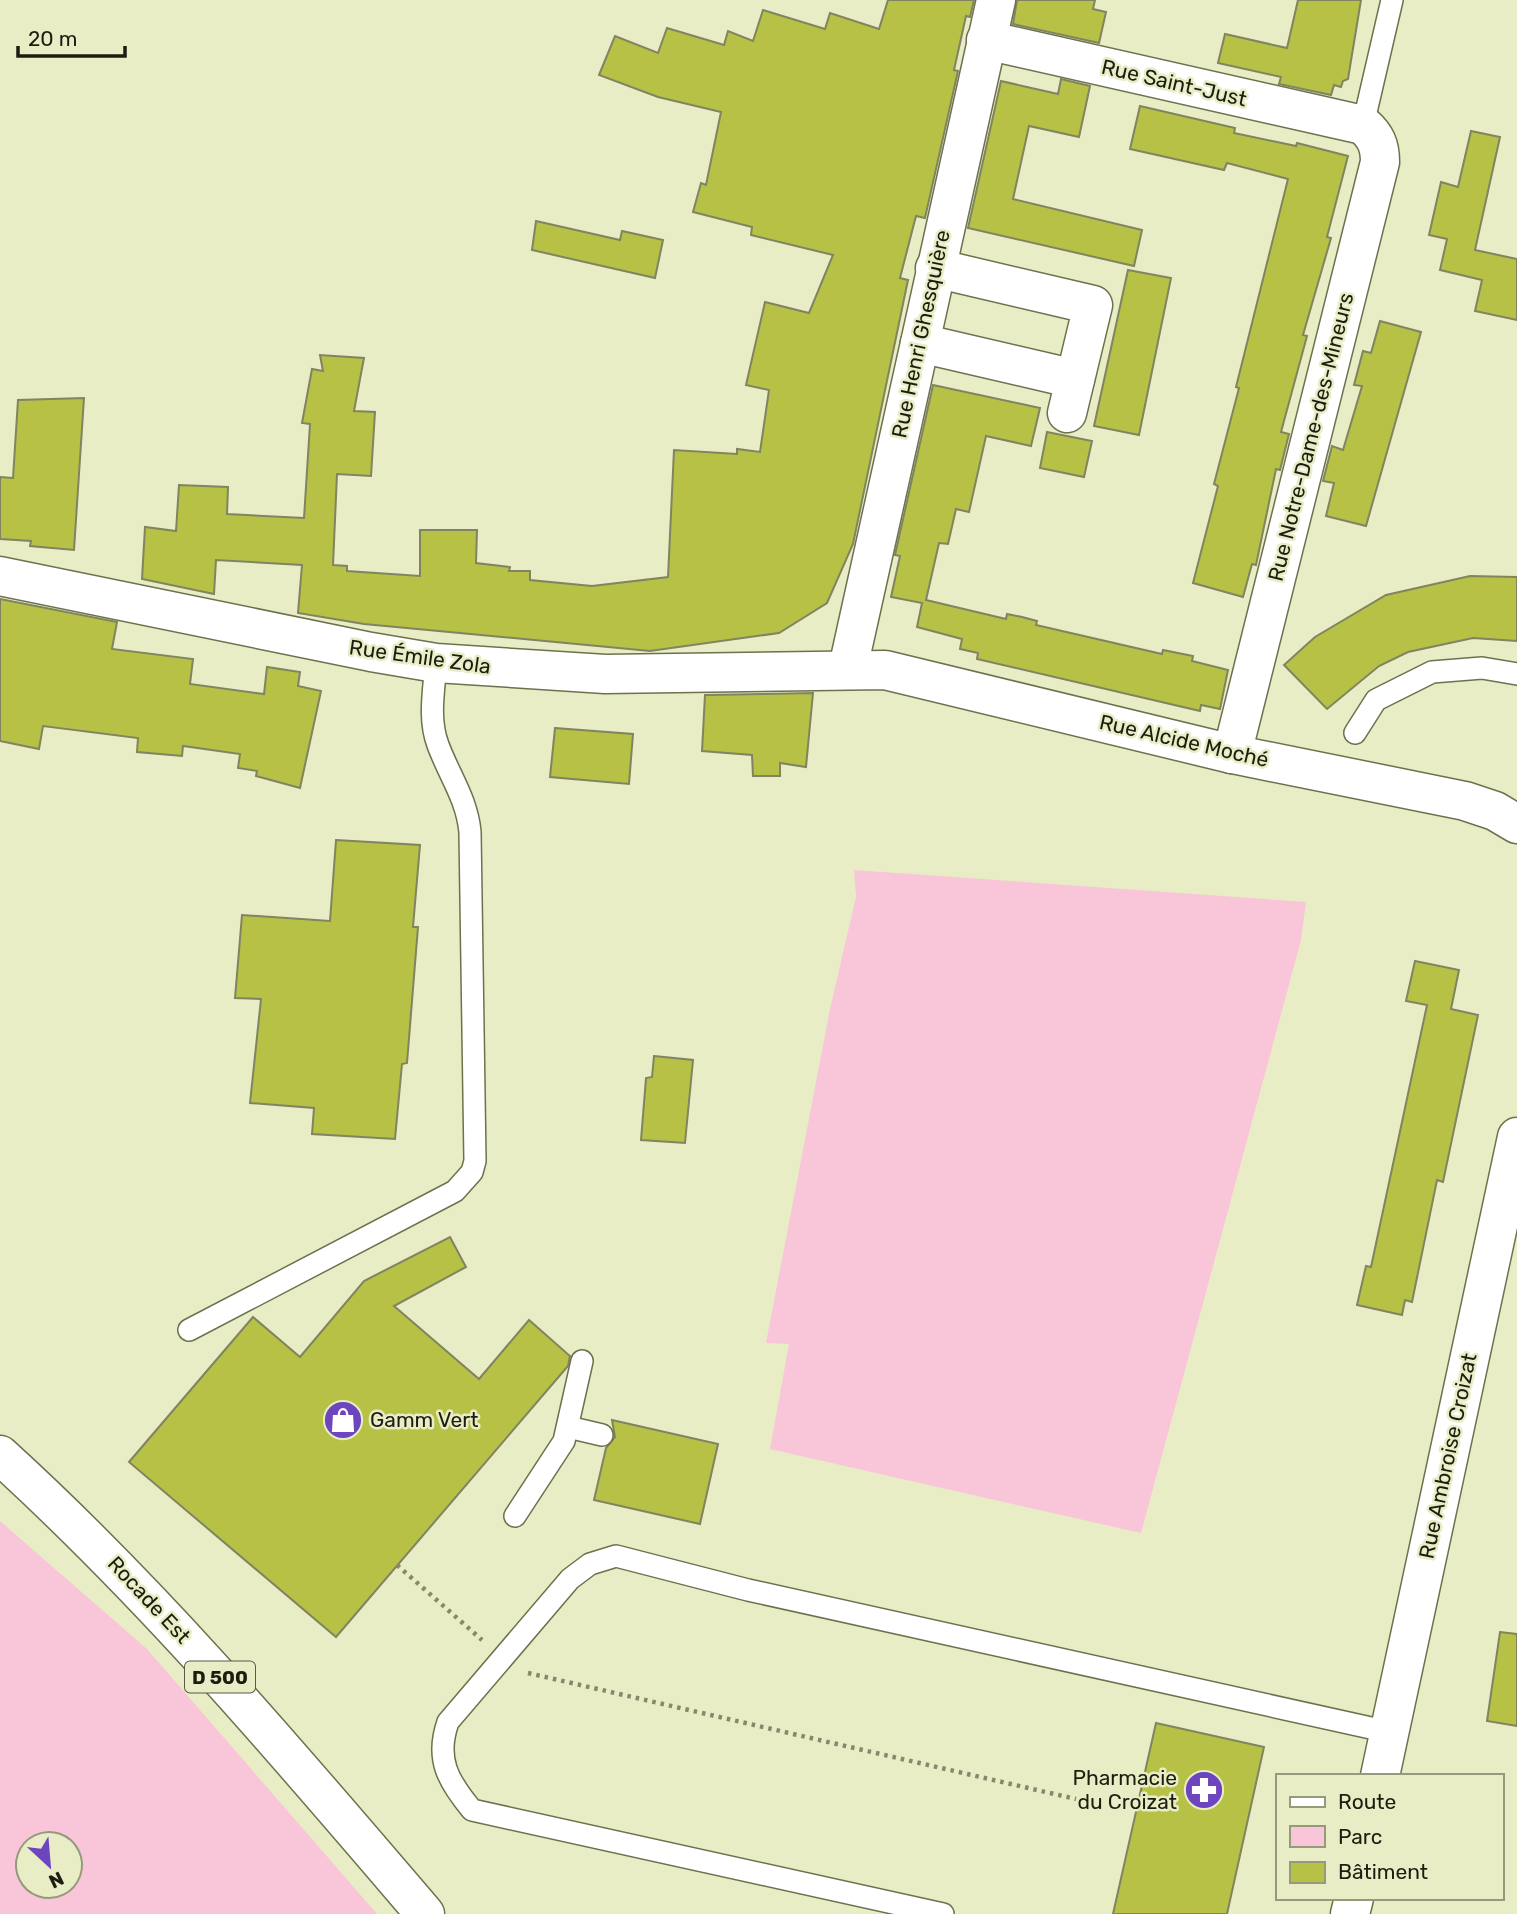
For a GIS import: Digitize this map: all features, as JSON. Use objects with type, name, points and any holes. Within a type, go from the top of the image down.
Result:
[{"type":"street","name":"Rue Henri Ghesquière","points":[[848,668],[996,0]]},
{"type":"street","name":"Rue Saint-Just","points":[[986,40],[1363,125]]},
{"type":"street","name":"Rue Notre-Dame-des-Mineurs","points":[[1231,754],[1380,162],[1376,139],[1363,125]]},
{"type":"street","points":[[920,343],[1071,396],[1093,305],[935,268]]},
{"type":"street","name":"Rue Émile Zola","points":[[0,576],[436,663],[605,674],[848,668]]},
{"type":"street","name":"Rue Alcide Moché","points":[[848,668],[909,675],[1231,754],[1473,803],[1517,824]]},
{"type":"street","name":"Rue Ambroise Croizat","points":[[1380,1774],[1517,1137]]},
{"type":"street","name":"Rocade Est","points":[[0,1455],[74,1522],[167,1619],[425,1914]]},
{"type":"lane","points":[[1363,125],[1392,0]]},
{"type":"lane","points":[[189,1330],[455,1191],[472,1172],[475,1161],[470,832],[464,801],[433,728],[436,663]]},
{"type":"lane","points":[[1354,733],[1376,700],[1432,672],[1482,668],[1517,674]]},
{"type":"lane","points":[[515,1516],[558,1456],[568,1427],[582,1361]]},
{"type":"lane","points":[[568,1427],[602,1435]]},
{"type":"lane","points":[[943,1914],[472,1810],[446,1775],[442,1740],[453,1712],[581,1569],[599,1560],[617,1556],[748,1590],[1389,1732]]},
{"type":"path","points":[[397,1565],[517,1670],[1076,1799]]},
{"type":"green space","points":[[854,870],[1306,902],[1301,940],[1141,1533],[770,1449],[789,1344],[766,1343],[830,1009],[856,897]]},
{"type":"green space","points":[[0,1521],[147,1649],[377,1914],[0,1914]]},
{"type":"building","points":[[888,0],[974,0],[970,17],[966,16],[954,70],[958,71],[925,218],[916,216],[900,278],[908,280],[853,544],[827,603],[779,633],[650,651],[364,624],[298,613],[302,565],[216,560],[214,594],[142,579],[145,527],[176,531],[179,485],[228,487],[227,514],[304,518],[310,424],[302,423],[312,369],[323,371],[320,355],[364,358],[354,411],[375,412],[371,476],[337,474],[333,565],[347,566],[347,571],[420,576],[420,530],[477,530],[476,563],[510,567],[509,571],[530,571],[530,580],[592,586],[668,577],[674,450],[737,454],[737,449],[760,452],[769,390],[746,385],[765,302],[809,313],[833,255],[751,235],[752,227],[693,212],[701,183],[706,185],[721,112],[658,97],[599,75],[615,36],[658,53],[667,28],[724,45],[728,31],[753,41],[763,10],[825,29],[830,13],[879,29]]},
{"type":"building","points":[[1017,0],[1095,0],[1093,9],[1106,12],[1099,43],[1013,24]]},
{"type":"building","points":[[1298,0],[1361,0],[1348,79],[1343,81],[1341,87],[1334,85],[1331,95],[1279,84],[1281,77],[1218,63],[1225,34],[1287,48]]},
{"type":"building","points":[[1061,79],[1090,86],[1079,137],[1029,126],[1013,199],[1142,230],[1134,266],[968,228],[1001,81],[1058,94]]},
{"type":"building","points":[[1140,106],[1235,128],[1234,133],[1296,146],[1297,143],[1348,156],[1327,237],[1331,238],[1303,335],[1307,336],[1281,432],[1289,434],[1280,470],[1276,469],[1256,565],[1252,564],[1243,597],[1193,583],[1218,486],[1214,484],[1239,388],[1236,387],[1288,179],[1227,163],[1224,170],[1130,149]]},
{"type":"building","points":[[1471,131],[1500,137],[1475,250],[1517,259],[1517,320],[1475,311],[1482,280],[1440,270],[1447,239],[1429,235],[1441,182],[1458,187]]},
{"type":"building","points":[[536,221],[620,240],[622,231],[663,240],[655,278],[532,250]]},
{"type":"building","points":[[1128,270],[1171,278],[1139,435],[1094,426]]},
{"type":"building","points":[[1380,321],[1421,332],[1366,526],[1326,516],[1334,483],[1323,481],[1332,446],[1343,450],[1362,386],[1354,385],[1363,351],[1371,353]]},
{"type":"building","points":[[933,385],[1040,408],[1031,446],[986,436],[969,512],[956,509],[948,544],[939,543],[926,600],[1006,619],[1007,614],[1022,617],[1037,621],[1036,625],[1162,654],[1163,650],[1193,656],[1192,661],[1228,670],[1220,709],[1201,705],[1200,711],[977,659],[978,653],[960,649],[962,639],[917,627],[922,603],[891,597],[900,556],[895,555]]},
{"type":"building","points":[[84,398],[74,550],[30,546],[31,541],[0,539],[0,477],[13,478],[18,400]]},
{"type":"building","points":[[1047,432],[1092,441],[1084,477],[1040,468]]},
{"type":"building","points":[[1470,576],[1517,577],[1517,641],[1473,638],[1408,652],[1379,666],[1327,709],[1284,665],[1315,637],[1386,595]]},
{"type":"building","points":[[0,599],[117,622],[112,649],[193,659],[190,684],[264,694],[267,667],[300,672],[298,686],[321,691],[300,788],[256,776],[257,771],[238,768],[240,754],[183,746],[182,756],[137,752],[138,738],[43,726],[39,749],[0,741]]},
{"type":"building","points":[[813,693],[806,767],[780,763],[780,776],[753,776],[752,755],[702,751],[705,695]]},
{"type":"building","points":[[555,728],[633,734],[629,784],[550,777]]},
{"type":"building","points":[[336,840],[420,845],[413,927],[418,927],[407,1063],[402,1064],[395,1139],[312,1134],[314,1108],[250,1103],[261,999],[235,998],[242,915],[330,921]]},
{"type":"building","points":[[1415,961],[1459,970],[1451,1009],[1478,1015],[1443,1182],[1437,1180],[1412,1302],[1405,1300],[1402,1315],[1357,1305],[1366,1266],[1371,1267],[1427,1005],[1406,1001]]},
{"type":"building","points":[[654,1056],[693,1060],[685,1143],[641,1140],[646,1078],[652,1077]]},
{"type":"building","name":"Gamm Vert","points":[[450,1237],[466,1267],[394,1306],[479,1379],[529,1320],[570,1356],[568,1366],[336,1637],[129,1462],[253,1317],[300,1357],[364,1281]]},
{"type":"building","points":[[612,1420],[718,1444],[700,1524],[594,1500],[606,1448],[615,1437]]},
{"type":"building","points":[[1500,1632],[1517,1634],[1517,1726],[1487,1721]]},
{"type":"building","points":[[1156,1723],[1264,1747],[1227,1914],[1113,1914]]},
{"type":"place","name":"Gamm Vert","points":[[343,1420]]},
{"type":"place","name":"Pharmacie du Croizat","points":[[1204,1790]]}]
